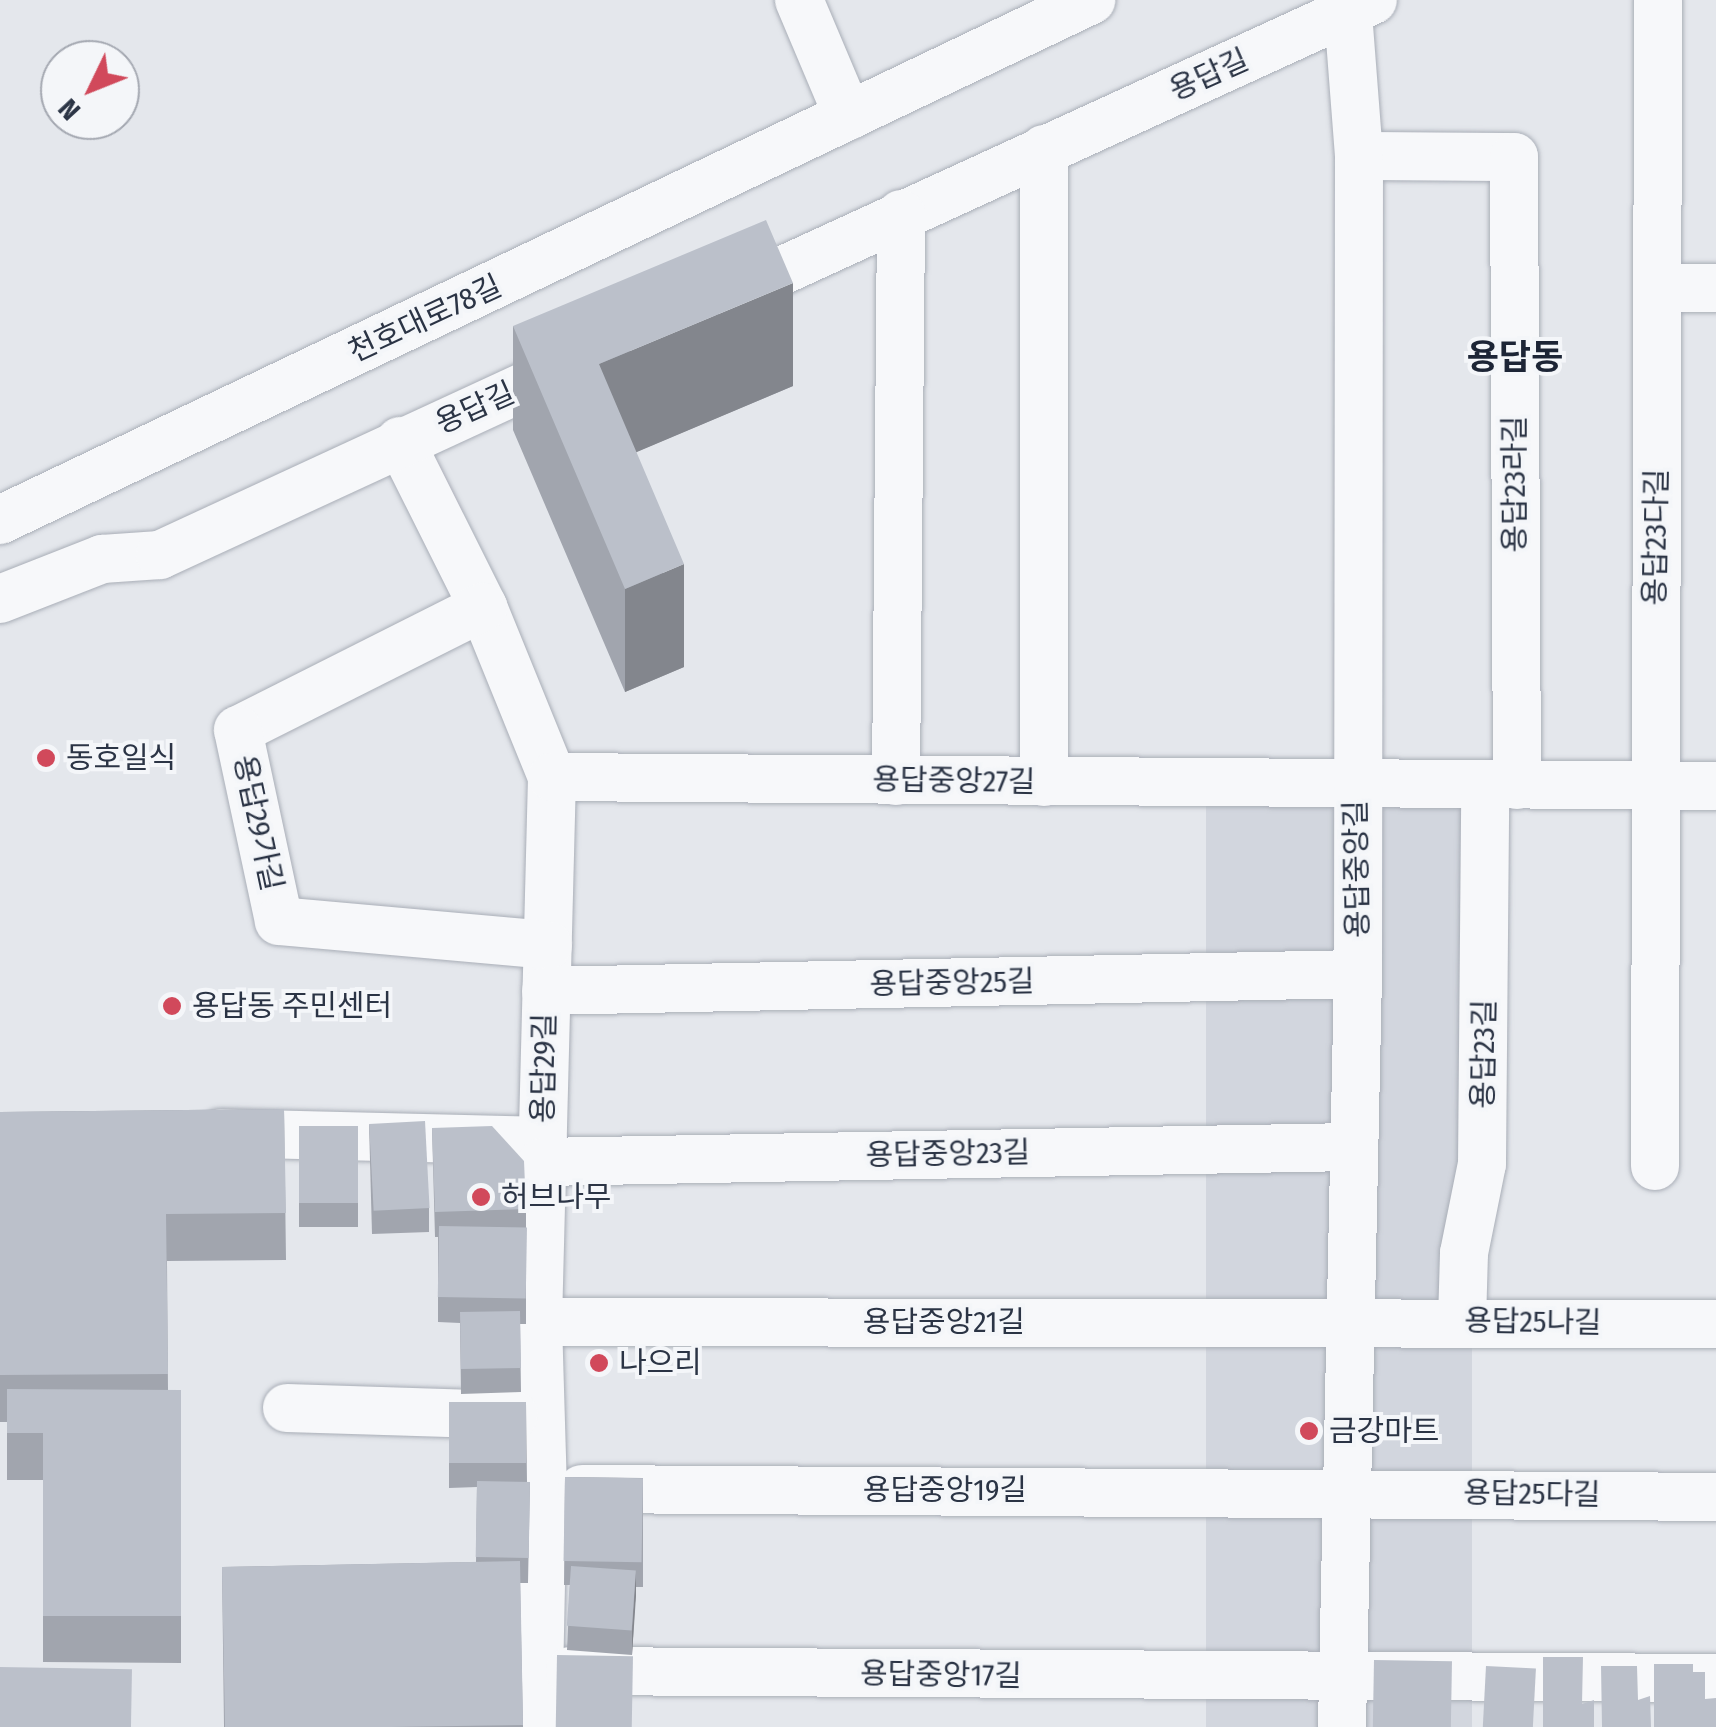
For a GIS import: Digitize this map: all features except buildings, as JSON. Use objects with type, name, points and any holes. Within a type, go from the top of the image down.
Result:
[{"type":"street","points":[[800,0],[848,116]]},
{"type":"street","name":"천호대로78길","points":[[0,520],[1091,0]]},
{"type":"street","name":"용답23다길","points":[[1653,785],[1658,0]]},
{"type":"street","name":"용답길","points":[[698,309],[1361,6]]},
{"type":"street","name":"용답중앙길","points":[[1342,1727],[1358,974],[1361,6]]},
{"type":"street","points":[[1044,150],[1044,782]]},
{"type":"street","name":"용답23라길","points":[[1359,156],[1514,158],[1501,785]]},
{"type":"street","points":[[896,781],[901,214]]},
{"type":"street","points":[[1658,288],[1716,288]]},
{"type":"street","name":"용답길","points":[[0,599],[102,559],[160,555],[400,441],[610,348]]},
{"type":"street","name":"용답29길","points":[[400,441],[484,608],[552,778],[538,1322],[543,1488],[538,1727]]},
{"type":"street","name":"용답29가길","points":[[484,608],[238,730],[279,921],[547,968]]},
{"type":"street","name":"용답중앙27길","points":[[552,778],[1356,786]]},
{"type":"street","name":"용답23길","points":[[1462,1321],[1464,1253],[1482,1164],[1501,785]]},
{"type":"street","points":[[1653,785],[1655,1166]]},
{"type":"street","points":[[1356,786],[1716,786]]},
{"type":"street","name":"용답중앙25길","points":[[547,968],[1358,974]]},
{"type":"street","name":"용답중앙23길","points":[[174,1132],[542,1152],[1354,1146]]},
{"type":"street","name":"용답25나길","points":[[1350,1320],[1716,1324]]},
{"type":"street","name":"용답중앙21길","points":[[538,1322],[1350,1320]]},
{"type":"street","points":[[287,1408],[541,1416]]},
{"type":"street","name":"용답중앙19길","points":[[543,1488],[1347,1492]]},
{"type":"street","name":"용답25다길","points":[[1347,1492],[1716,1497]]},
{"type":"street","name":"용답중앙17길","points":[[539,1671],[1343,1679],[1716,1678]]},
{"type":"shaded area","points":[[1206,804],[1472,804],[1472,1727],[1206,1727]]},
{"type":"place","name":"동호일식","points":[[46,758]]},
{"type":"place","name":"용답동 주민센터","points":[[172,1006]]},
{"type":"place","name":"허브나무","points":[[481,1197]]},
{"type":"place","name":"나으리","points":[[599,1363]]},
{"type":"place","name":"금강마트","points":[[1309,1431]]},
{"type":"district","name":"용답동","points":[[1515,357]]}]
